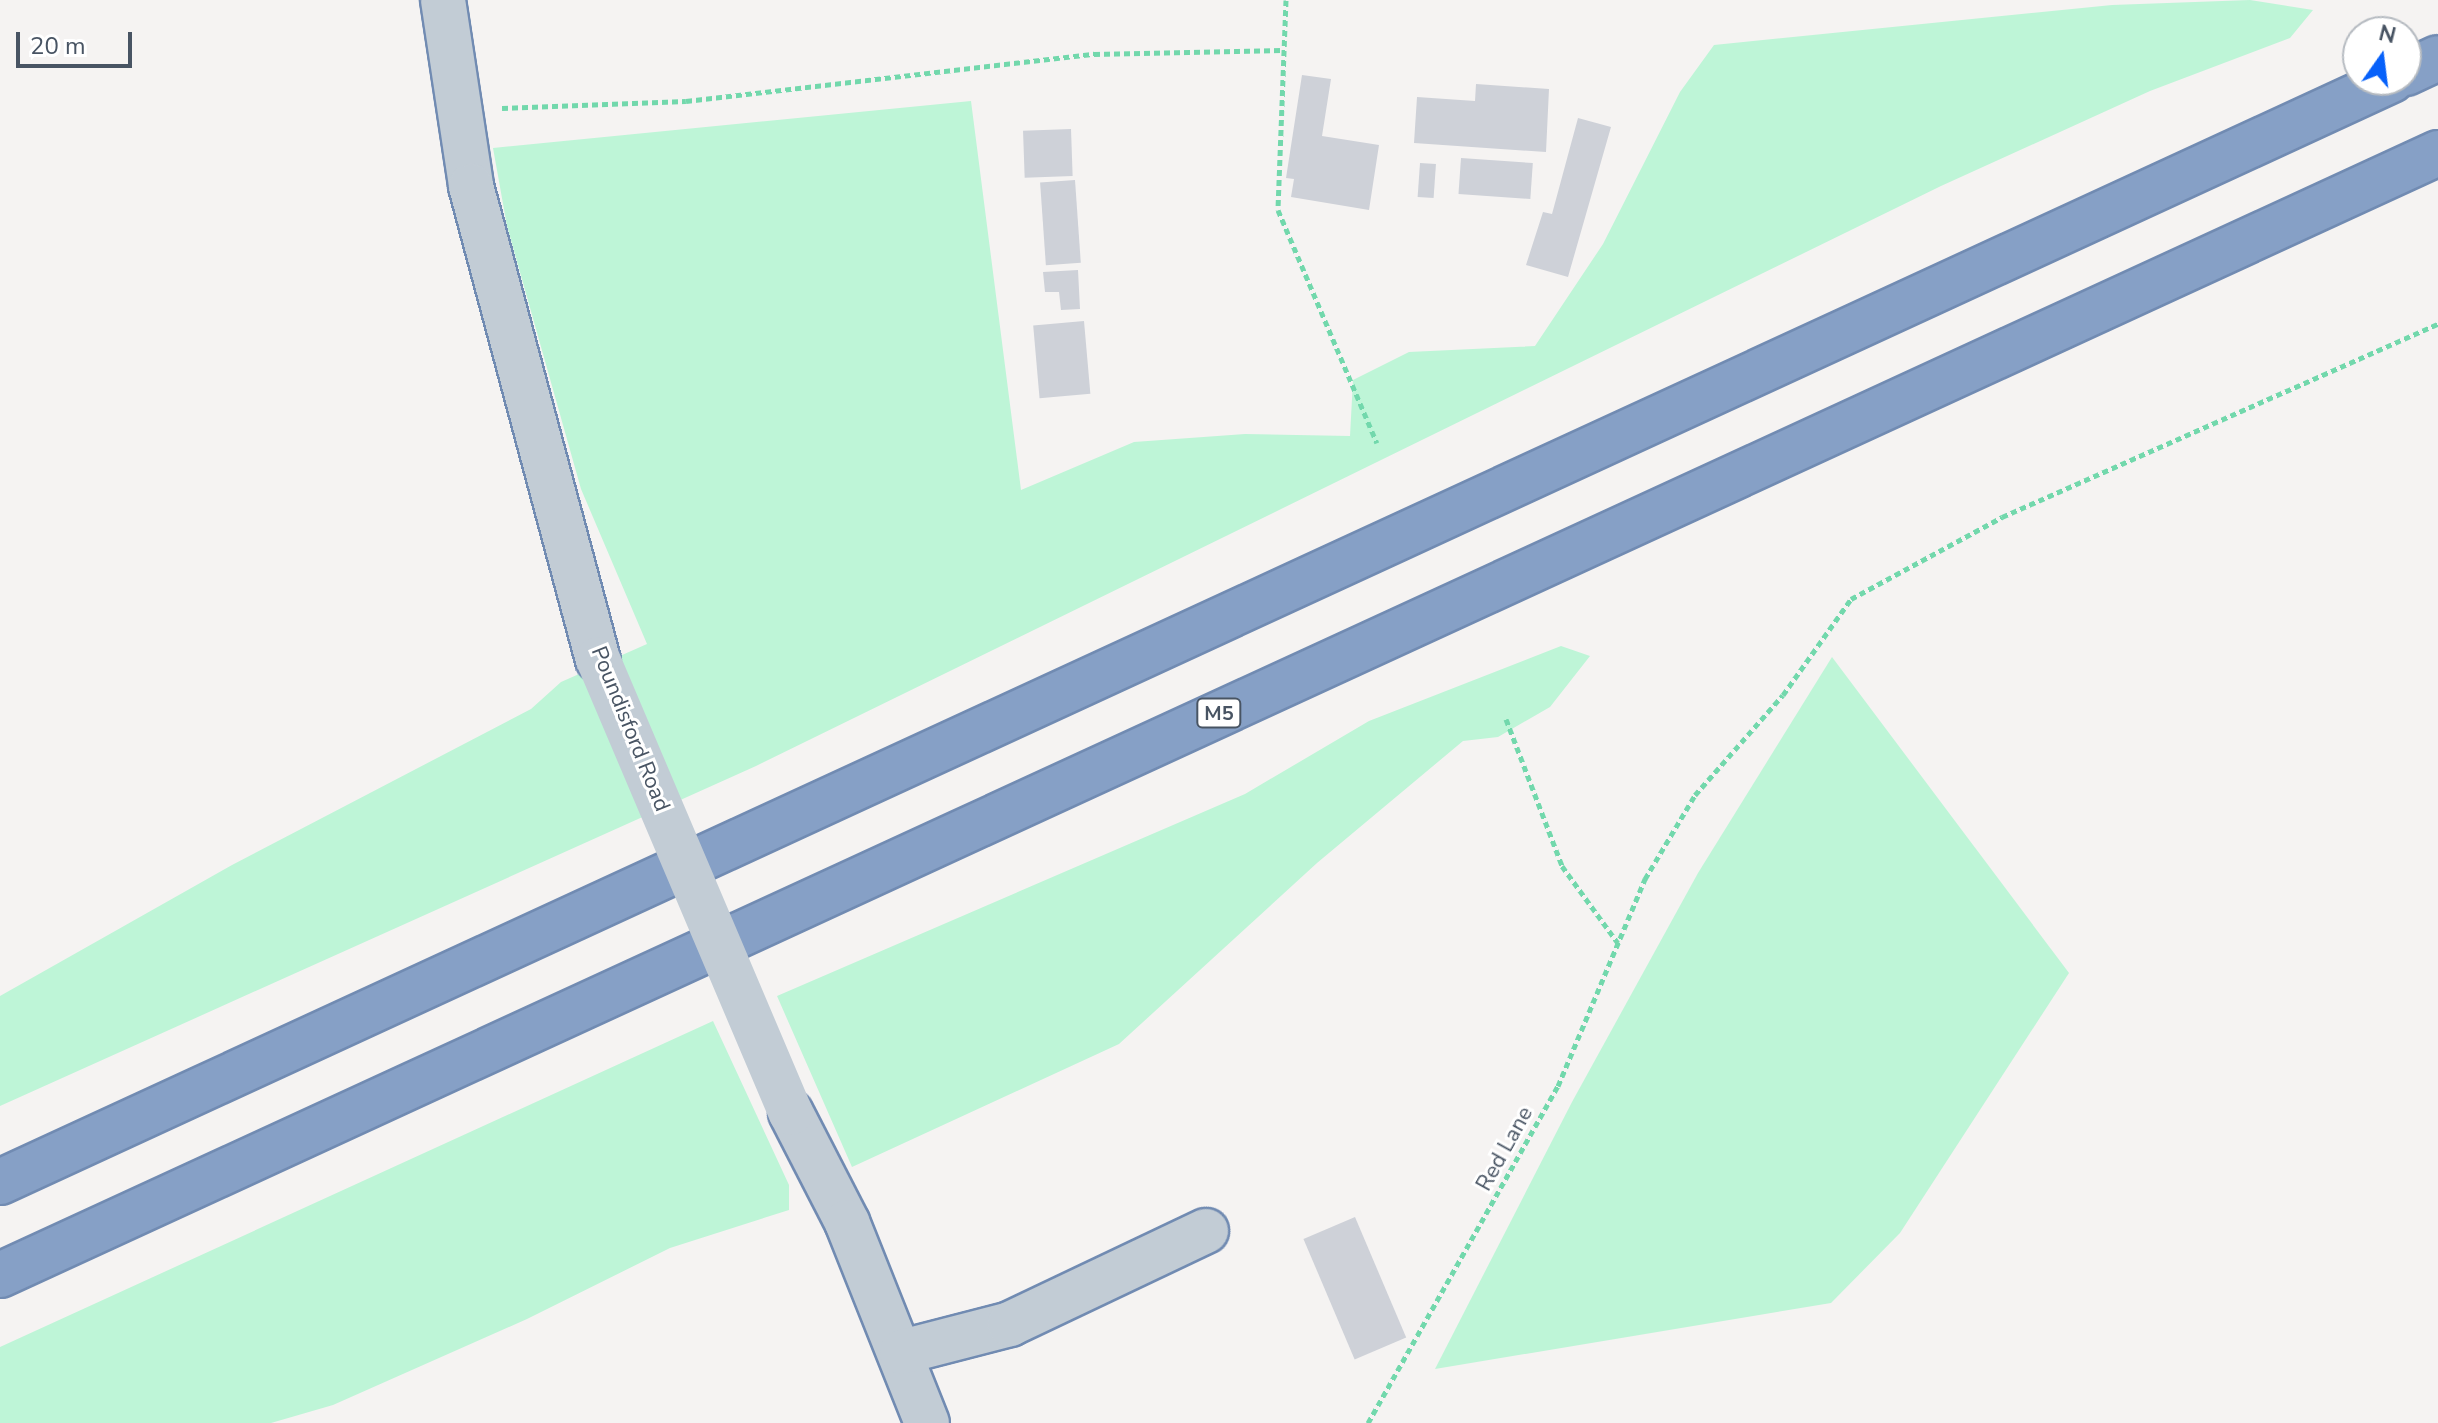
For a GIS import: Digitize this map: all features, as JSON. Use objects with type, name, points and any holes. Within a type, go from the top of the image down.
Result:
[{"type":"highway","points":[[0,1182],[2356,96]]},
{"type":"highway","name":"M5","points":[[0,1275],[2438,153]]},
{"type":"street","name":"Poundisford Road","points":[[443,0],[471,186],[598,659],[791,1113],[847,1222],[902,1352],[927,1423]]},
{"type":"street","points":[[902,1352],[1010,1324],[1206,1231]]},
{"type":"path","points":[[1286,0],[1278,210],[1377,443]]},
{"type":"path","points":[[457,107],[595,107],[1094,54],[1282,50]]},
{"type":"path","name":"Red Lane","points":[[1368,1423],[1558,1086],[1645,879],[1695,795],[1783,695],[1851,599],[2002,517],[2438,324]]},
{"type":"path","points":[[1506,719],[1562,866],[1618,943]]},
{"type":"green space","points":[[2250,0],[2313,10],[2290,38],[2150,91],[1941,186],[756,766],[0,1106],[0,996],[232,865],[531,709],[561,682],[647,644],[581,489],[507,226],[493,148],[971,101],[1021,490],[1134,442],[1245,434],[1350,436],[1353,380],[1409,352],[1535,346],[1603,244],[1680,92],[1714,45],[2112,5]]},
{"type":"green space","points":[[1561,646],[1590,656],[1550,707],[1498,737],[1463,741],[1317,863],[1119,1044],[852,1167],[777,996],[1245,794],[1369,721]]},
{"type":"green space","points":[[1832,657],[2069,973],[1900,1233],[1831,1303],[1435,1369],[1572,1102],[1698,873]]},
{"type":"green space","points":[[713,1021],[789,1185],[789,1210],[670,1248],[527,1319],[333,1405],[271,1423],[0,1423],[0,1347]]},
{"type":"building","points":[[1302,75],[1331,79],[1322,136],[1379,145],[1369,210],[1291,197],[1294,179],[1286,178]]},
{"type":"building","points":[[1476,84],[1549,89],[1546,152],[1414,143],[1417,97],[1475,101]]},
{"type":"building","points":[[1578,118],[1611,127],[1568,277],[1526,265],[1543,212],[1552,214]]},
{"type":"building","points":[[1071,129],[1073,176],[1025,178],[1023,131]]},
{"type":"building","points":[[1461,158],[1533,163],[1530,199],[1458,194]]},
{"type":"building","points":[[1420,163],[1436,164],[1434,198],[1418,197]]},
{"type":"building","points":[[1075,180],[1081,263],[1046,265],[1040,182]]},
{"type":"building","points":[[1078,270],[1080,309],[1061,310],[1059,292],[1045,292],[1043,272]]},
{"type":"building","points":[[1084,321],[1090,394],[1040,398],[1033,325]]},
{"type":"building","points":[[1355,1217],[1406,1338],[1355,1359],[1303,1239]]}]
